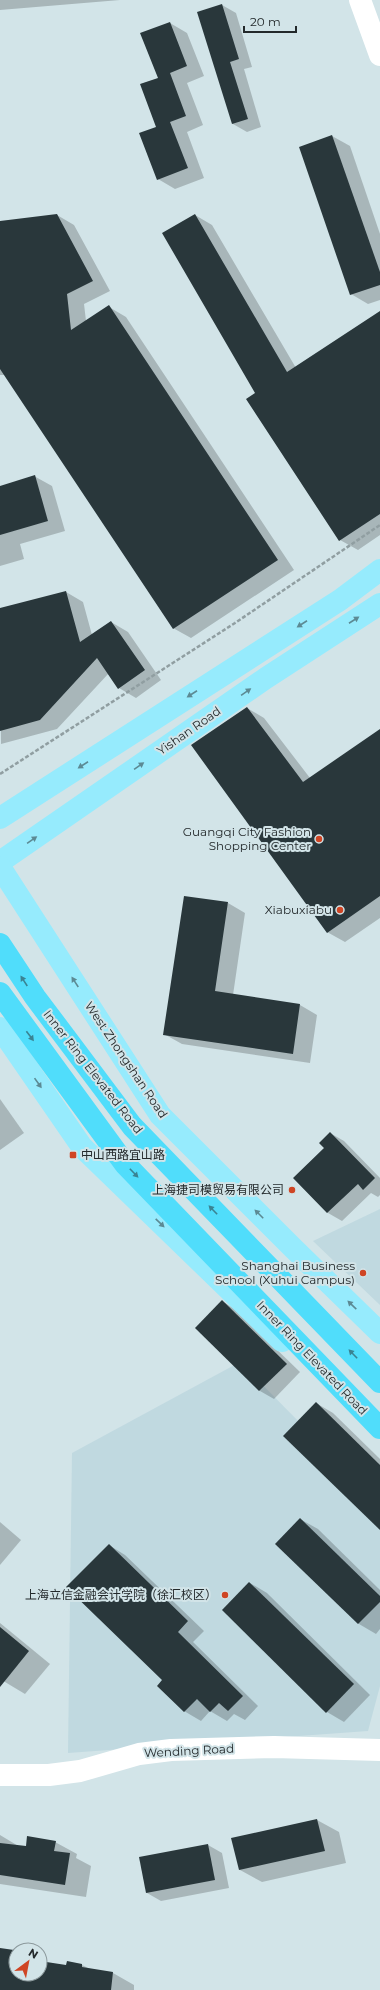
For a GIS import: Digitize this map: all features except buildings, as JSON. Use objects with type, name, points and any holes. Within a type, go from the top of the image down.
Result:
[{"type":"highway","name":"Inner Ring Elevated Road","points":[[0,944],[35,997],[132,1126],[380,1382]]},
{"type":"highway","name":"Inner Ring Elevated Road","points":[[0,993],[125,1164],[380,1428]]},
{"type":"main road","points":[[0,818],[340,600],[380,570]]},
{"type":"main road","name":"Yishan Road","points":[[0,862],[266,678],[380,604]]},
{"type":"main road","name":"West Zhongshan Road","points":[[0,867],[160,1115],[292,1247],[380,1332]]},
{"type":"main road","points":[[0,1028],[82,1147],[380,1436]]},
{"type":"street","points":[[360,0],[380,55]]},
{"type":"street","name":"Wending Road","points":[[0,1775],[49,1775],[80,1771],[139,1754],[171,1750],[274,1748],[380,1750]]},
{"type":"path","points":[[0,774],[235,623],[380,525]]},
{"type":"shaded area","name":"Shanghai Business School (Xuhui Campus)","points":[[380,1209],[380,1305],[313,1241]]},
{"type":"shaded area","name":"上海立信金融会计学院（徐汇校区）","points":[[240,1362],[380,1504],[380,1686],[368,1731],[68,1753],[72,1453]]},
{"type":"place","name":"Guangqi City Fashion Shopping Center","points":[[319,839]]},
{"type":"place","name":"Xiabuxiabu","points":[[340,910]]},
{"type":"place","name":"中山西路宜山路","points":[[73,1155]]},
{"type":"place","name":"上海捷司模贸易有限公司","points":[[292,1190]]},
{"type":"place","name":"Shanghai Business School (Xuhui Campus)","points":[[363,1273]]},
{"type":"place","name":"上海立信金融会计学院（徐汇校区）","points":[[225,1595]]}]
